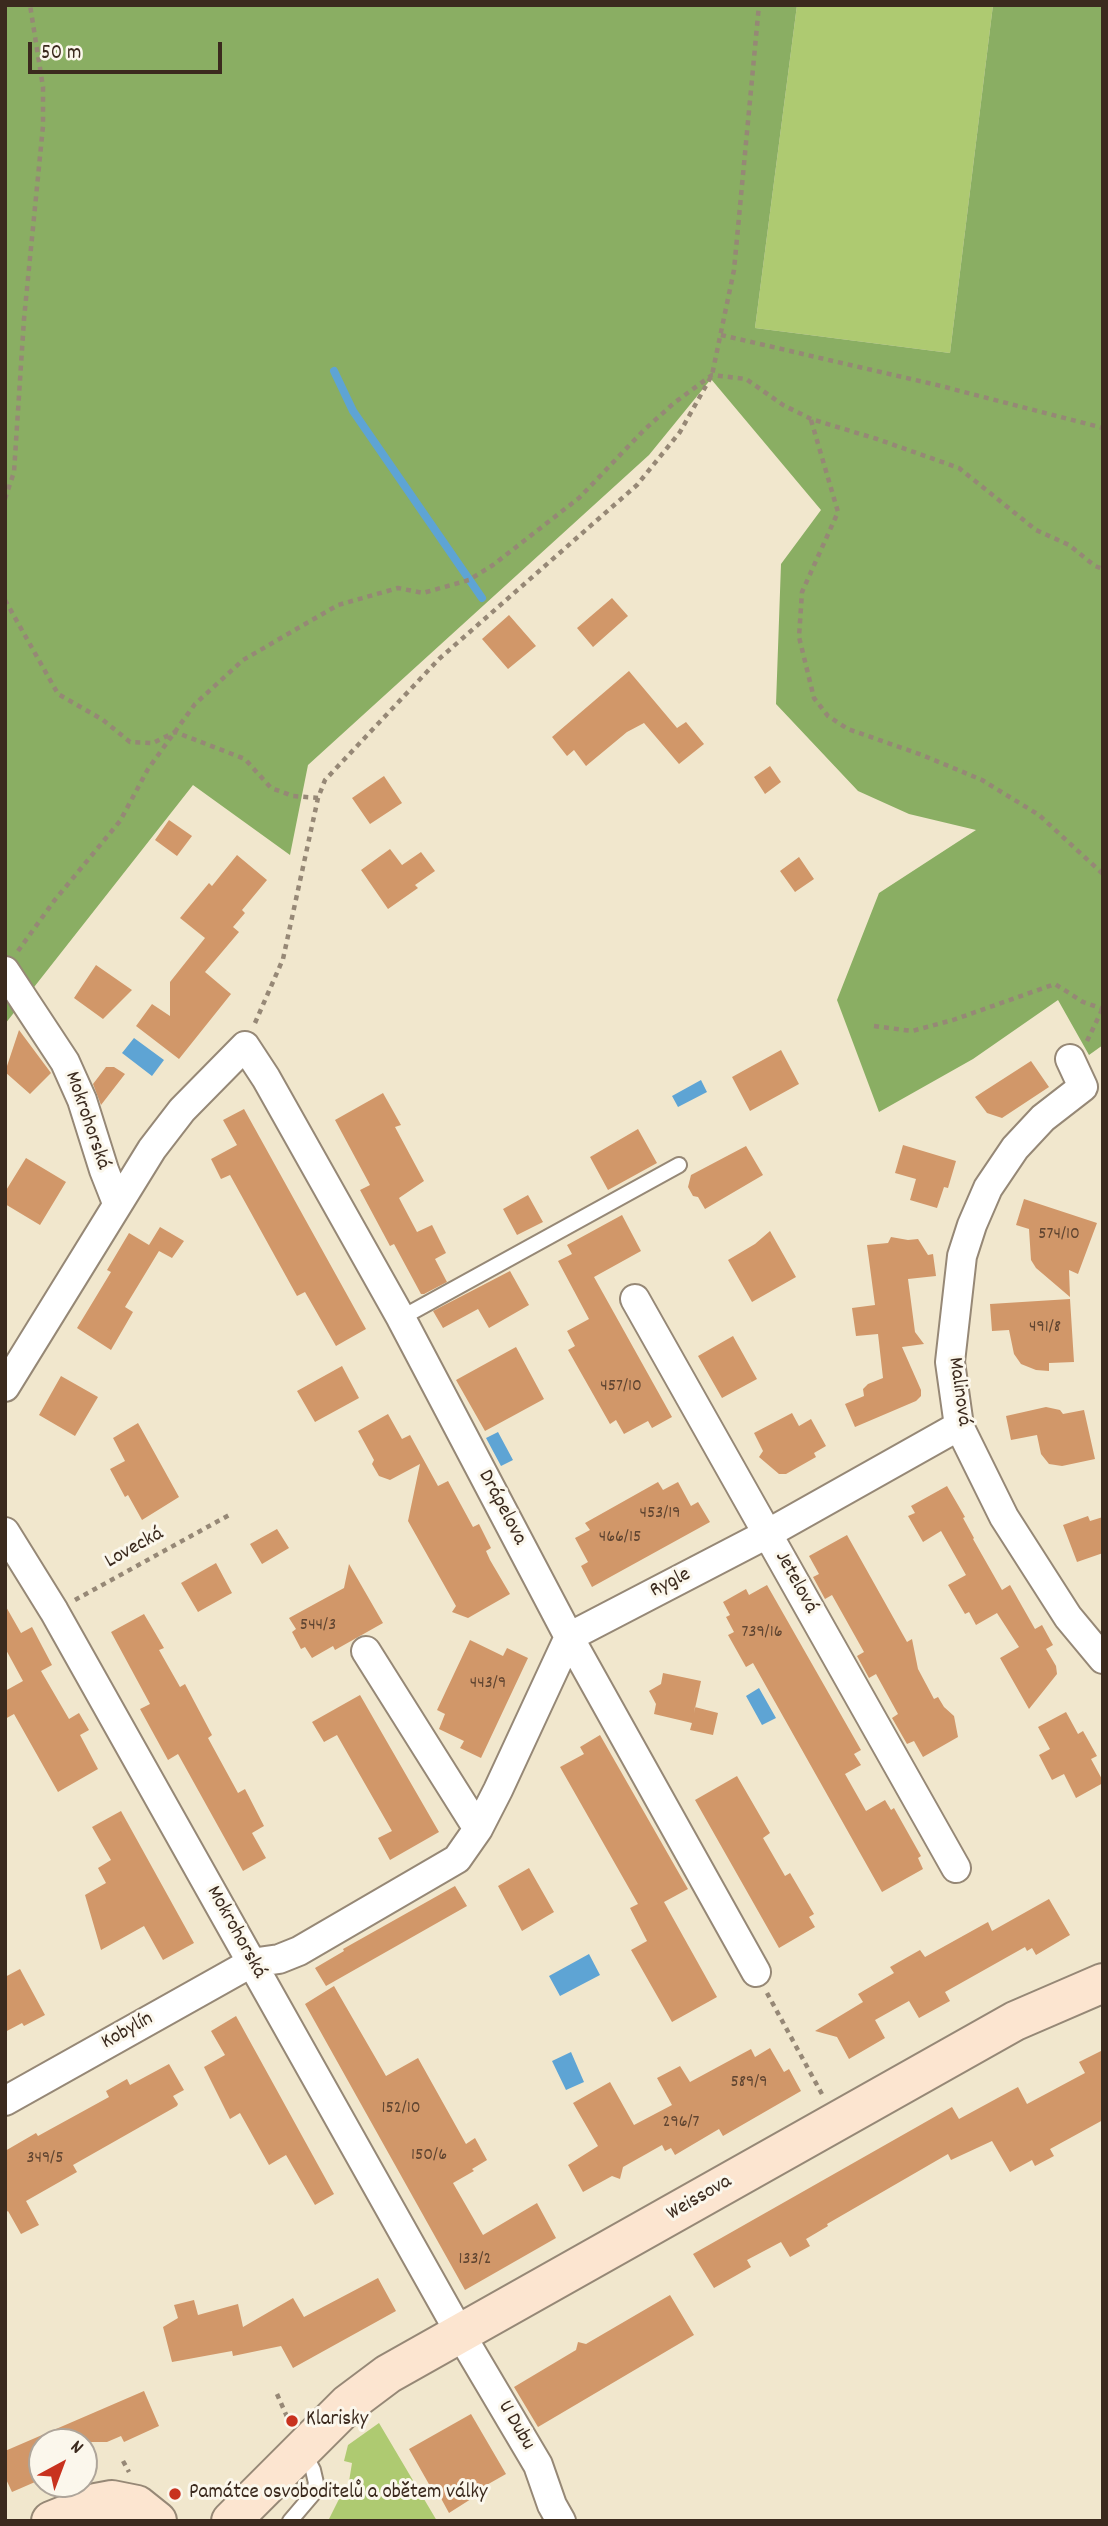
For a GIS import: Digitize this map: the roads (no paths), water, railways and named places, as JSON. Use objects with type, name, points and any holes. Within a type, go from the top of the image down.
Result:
[{"type":"street","name":"Mokrohorská","points":[[9,966],[65,1062],[82,1101],[117,1203]]},
{"type":"street","name":"Mokrohorská","points":[[5,1387],[166,1128],[245,1046]]},
{"type":"street","name":"Drápelova","points":[[245,1046],[266,1078],[401,1318],[569,1637],[756,1972]]},
{"type":"street","name":"Malinová","points":[[1070,1059],[1093,1082],[1043,1118],[1015,1148],[988,1188],[972,1225],[960,1270],[950,1362],[959,1426],[1004,1517],[1068,1617],[1103,1659]]},
{"type":"street","name":"Jetelová","points":[[635,1299],[956,1868]]},
{"type":"street","name":"Rygle","points":[[569,1637],[767,1534],[959,1426]]},
{"type":"street","name":"Mokrohorská","points":[[5,1532],[54,1611],[461,2335]]},
{"type":"street","points":[[251,1963],[279,1959],[299,1951],[457,1858],[478,1829],[569,1637]]},
{"type":"street","points":[[366,1651],[478,1829]]},
{"type":"street","name":"Kobylín","points":[[5,2101],[251,1963]]},
{"type":"street","name":"Weissova","points":[[231,2521],[301,2436],[368,2387],[1016,2021],[1103,1983]]},
{"type":"street","name":"U Dubu","points":[[461,2335],[538,2465],[552,2505],[561,2521]]},
{"type":"street","points":[[51,2521],[96,2502],[111,2500],[137,2505],[157,2521]]},
{"type":"lane","points":[[401,1318],[679,1165]]},
{"type":"lane","points":[[290,2521],[313,2494],[316,2483],[301,2436]]},
{"type":"water","points":[[134,1038],[164,1060],[152,1076],[122,1053]]},
{"type":"water","points":[[701,1080],[707,1092],[678,1107],[672,1096]]},
{"type":"water","points":[[498,1432],[513,1460],[501,1466],[486,1438]]},
{"type":"water","points":[[759,1688],[776,1718],[762,1725],[746,1696]]},
{"type":"water","points":[[589,1954],[600,1975],[560,1996],[549,1976]]},
{"type":"water","points":[[571,2052],[584,2082],[566,2090],[552,2061]]},
{"type":"waterway","points":[[334,371],[353,411],[482,598]]},
{"type":"place","name":"Klarisky","points":[[292,2421]]},
{"type":"place","name":"Památce osvoboditelů a obětem války","points":[[175,2494]]}]
